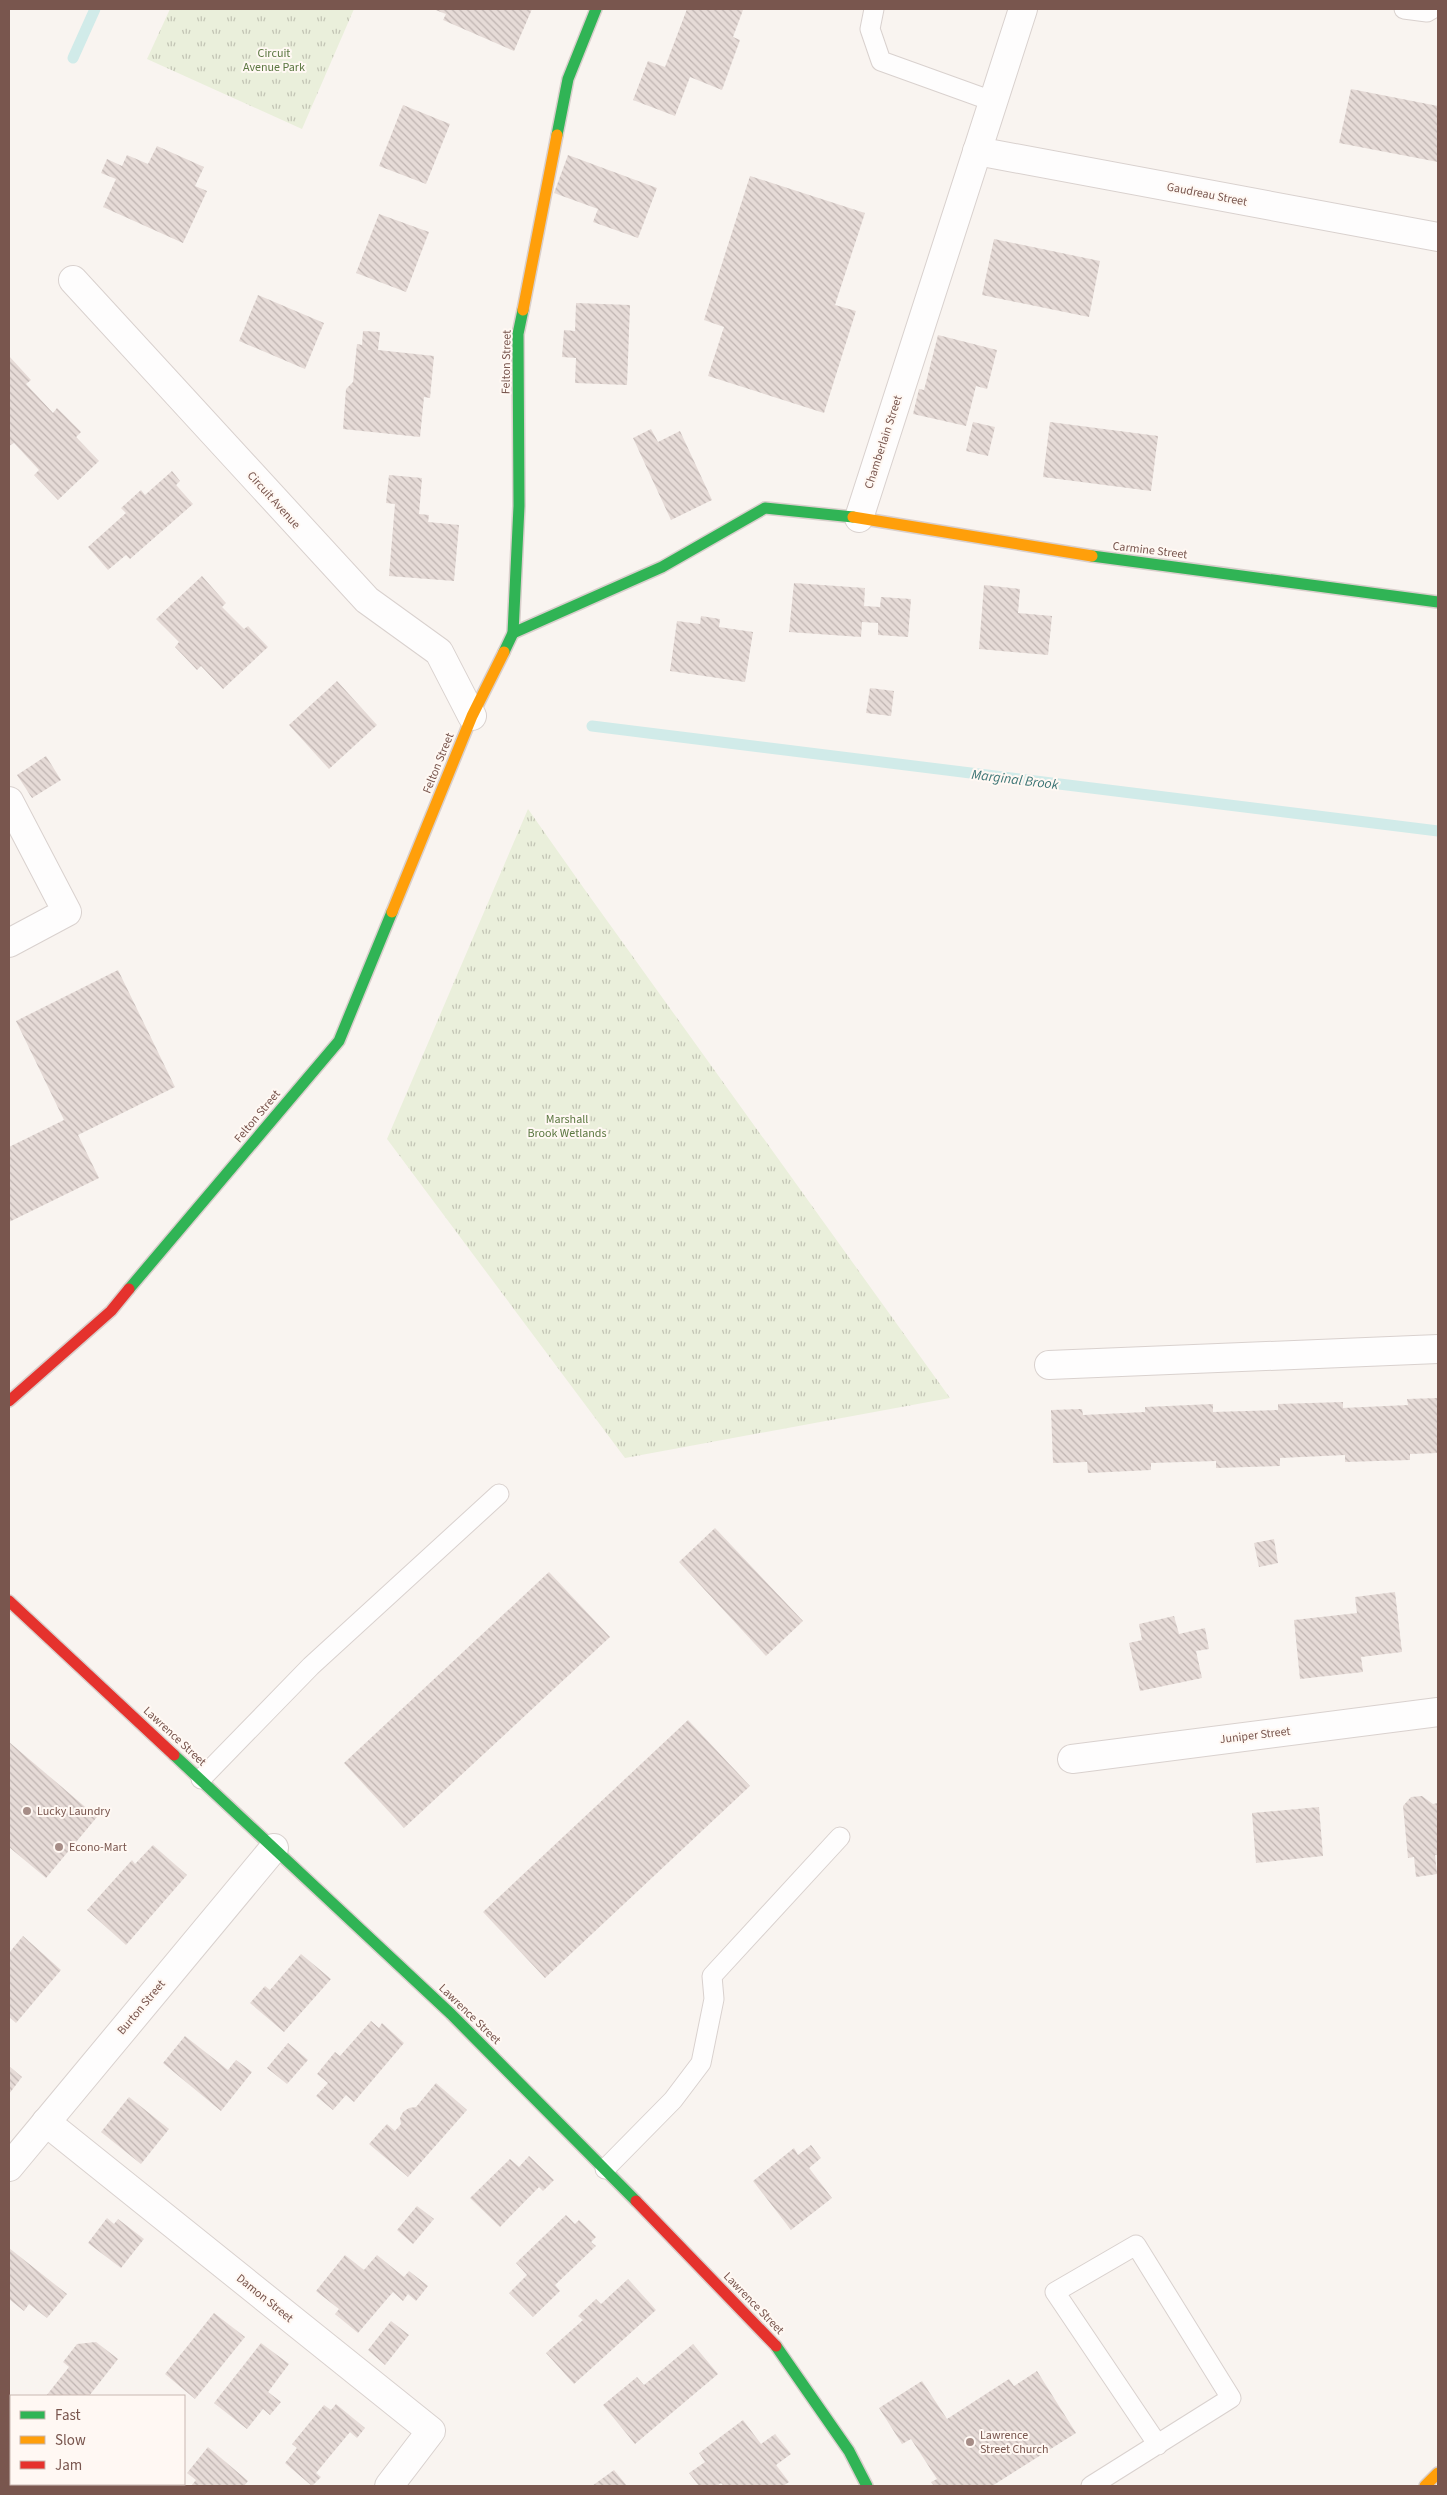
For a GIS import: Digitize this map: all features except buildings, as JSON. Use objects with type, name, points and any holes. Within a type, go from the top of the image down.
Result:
[{"type":"street","name":"Felton Street","points":[[9,1401],[110,1311],[339,1041],[472,716],[513,633],[519,506],[518,334],[568,79],[596,9]]},
{"type":"street","name":"Chamberlain Street","points":[[859,518],[1023,9]]},
{"type":"street","name":"Gaudreau Street","points":[[976,151],[1438,237]]},
{"type":"street","name":"Circuit Avenue","points":[[73,280],[367,600],[440,652],[472,716]]},
{"type":"street","points":[[513,633],[662,567],[765,508],[859,518]]},
{"type":"street","name":"Carmine Street","points":[[859,518],[1046,550],[1438,602]]},
{"type":"street","points":[[9,802],[67,912],[9,943]]},
{"type":"street","points":[[1049,1365],[1438,1349]]},
{"type":"street","name":"Lawrence Street","points":[[9,1601],[451,2014],[605,2169],[777,2347],[849,2451],[866,2486]]},
{"type":"street","name":"Juniper Street","points":[[1072,1759],[1438,1712]]},
{"type":"street","name":"Burton Street","points":[[9,2167],[274,1848]]},
{"type":"street","name":"Damon Street","points":[[46,2122],[430,2431],[389,2486]]},
{"type":"street","points":[[1425,2486],[1438,2473]]},
{"type":"lane","points":[[874,9],[870,29],[881,61],[992,101]]},
{"type":"lane","points":[[1404,9],[1427,12],[1432,9]]},
{"type":"lane","points":[[201,1779],[311,1666],[499,1494]]},
{"type":"lane","points":[[605,2169],[673,2100],[701,2063],[714,1999],[712,1976],[840,1837]]},
{"type":"lane","points":[[1091,2486],[1158,2445],[1231,2398],[1136,2245],[1055,2292],[1158,2445]]},
{"type":"green space","name":"Circuit Avenue Park","points":[[170,9],[354,9],[302,129],[147,59]]},
{"type":"green space","name":"Marshall Brook Wetlands","points":[[528,809],[950,1398],[625,1458],[387,1139]]},
{"type":"waterway","name":"Marginal Brook","points":[[73,58],[95,9]]},
{"type":"waterway","name":"Marginal Brook","points":[[592,726],[1438,831]]},
{"type":"traffic: fast","points":[[557,135],[568,79],[596,9]]},
{"type":"traffic: fast","points":[[504,652],[513,633],[519,506],[518,334],[523,310]]},
{"type":"traffic: fast","points":[[513,633],[662,567],[765,508],[853,517]]},
{"type":"traffic: fast","points":[[1092,556],[1438,602]]},
{"type":"traffic: fast","points":[[129,1289],[339,1041],[392,912]]},
{"type":"traffic: fast","points":[[174,1755],[451,2014],[636,2201]]},
{"type":"traffic: fast","points":[[776,2346],[849,2451],[867,2486]]},
{"type":"traffic: slow","points":[[523,310],[557,135]]},
{"type":"traffic: slow","points":[[853,517],[1092,556]]},
{"type":"traffic: slow","points":[[392,912],[472,716],[504,652]]},
{"type":"traffic: slow","points":[[1425,2486],[1438,2473]]},
{"type":"traffic: jam","points":[[9,1401],[111,1311],[129,1289]]},
{"type":"traffic: jam","points":[[9,1601],[174,1755]]},
{"type":"traffic: jam","points":[[636,2201],[776,2346]]},
{"type":"place","name":"Lucky Laundry","points":[[27,1811]]},
{"type":"place","name":"Econo-Mart","points":[[59,1847]]},
{"type":"place","name":"Lawrence Street Church","points":[[970,2442]]}]
